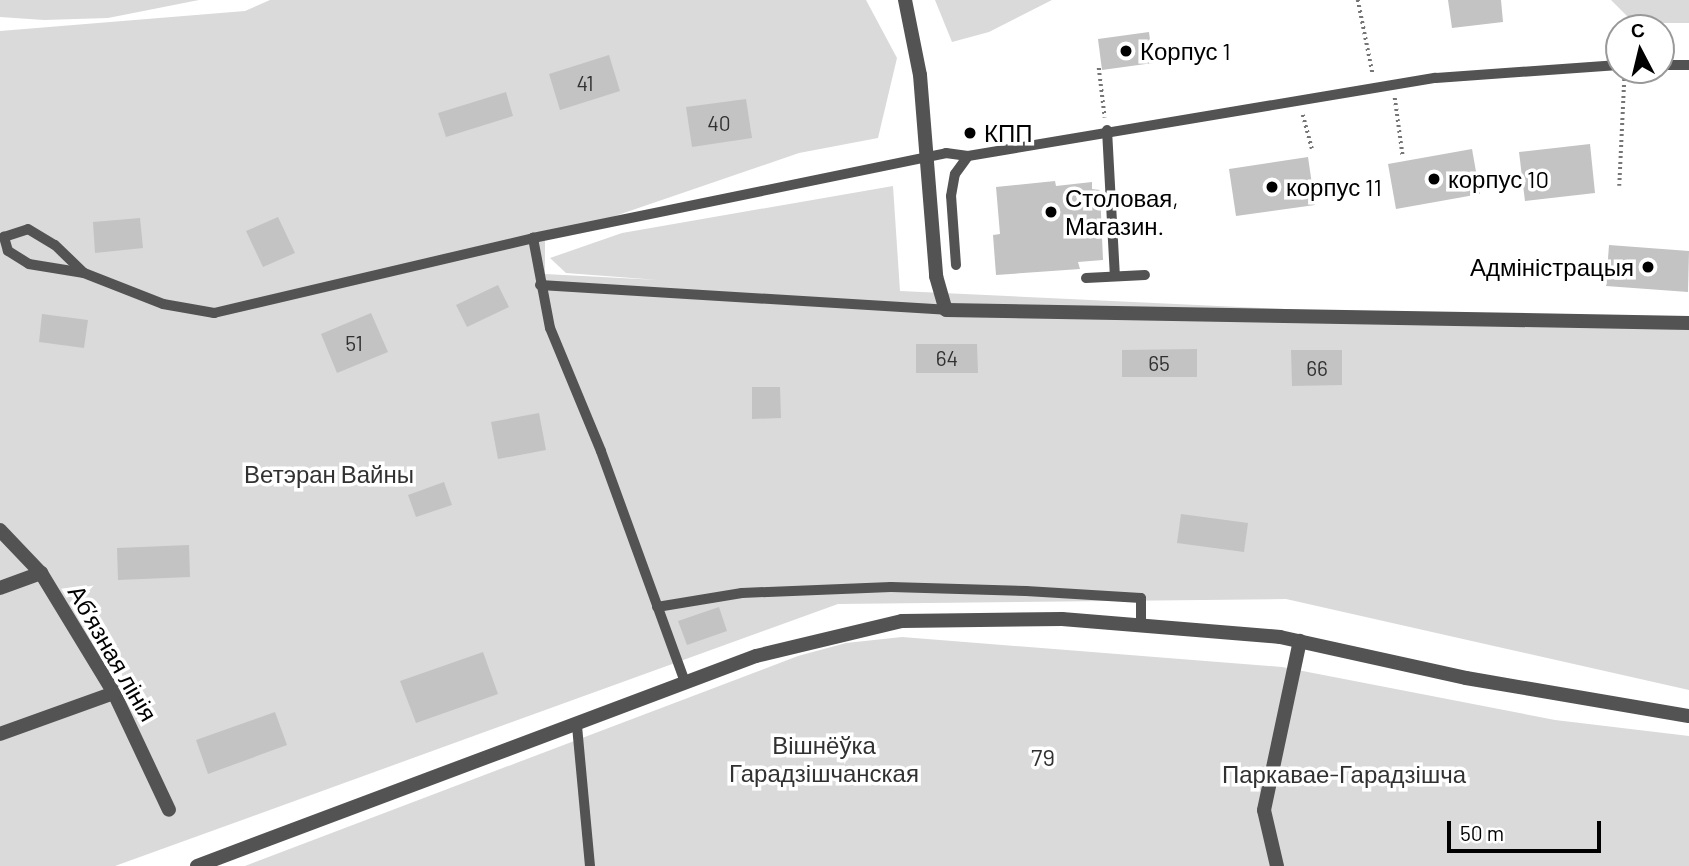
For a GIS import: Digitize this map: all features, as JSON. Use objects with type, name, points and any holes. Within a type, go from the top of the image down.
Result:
[{"type":"street","points":[[905,0],[920,75],[936,276],[946,310],[1689,323]]},
{"type":"street","name":"Абʼязная лінія","points":[[0,530],[41,573],[114,693],[169,810]]},
{"type":"street","points":[[0,588],[41,573]]},
{"type":"street","points":[[197,866],[578,726],[756,656],[902,621],[1062,619],[1300,641],[1466,678],[1689,716]]},
{"type":"street","points":[[1277,866],[1264,810],[1300,641]]},
{"type":"street","points":[[0,734],[114,693]]},
{"type":"lane","points":[[84,273],[55,245],[27,229],[5,237],[8,251],[29,264],[84,273],[163,304],[214,313],[533,237],[946,153],[968,156],[1107,130],[1375,87],[1605,66]]},
{"type":"lane","points":[[1107,130],[1115,276]]},
{"type":"lane","points":[[956,265],[951,196],[956,174],[968,156]]},
{"type":"lane","points":[[533,237],[550,328],[685,682]]},
{"type":"lane","points":[[1087,278],[1145,275]]},
{"type":"lane","points":[[540,285],[946,310]]},
{"type":"lane","points":[[657,607],[742,593],[891,587],[1026,591],[1141,598],[1141,625]]},
{"type":"lane","points":[[578,726],[590,866]]},
{"type":"path","points":[[1358,0],[1375,87]]},
{"type":"path","points":[[1099,68],[1107,130]]},
{"type":"path","points":[[1619,186],[1623,84]]},
{"type":"path","points":[[1393,85],[1403,157]]},
{"type":"path","points":[[1299,100],[1312,149]]},
{"type":"green space","points":[[0,0],[199,0],[108,18],[44,20],[0,17]]},
{"type":"green space","name":"Ветэран Вайны","points":[[270,0],[866,0],[897,58],[878,138],[799,153],[545,240],[545,274],[658,280],[566,273],[550,258],[622,233],[893,186],[900,291],[1689,328],[1689,690],[1286,599],[838,604],[115,866],[0,866],[0,31],[245,11]]},
{"type":"green space","points":[[935,0],[1052,0],[989,32],[952,42]]},
{"type":"green space","points":[[1611,0],[1689,0],[1689,23],[1675,23],[1675,14],[1625,14]]},
{"type":"green space","points":[[902,637],[1282,667],[1555,720],[1689,736],[1689,866],[245,866],[798,656],[846,643]]},
{"type":"building","points":[[1448,0],[1501,0],[1503,22],[1452,28]]},
{"type":"building","name":"Корпус 1","points":[[1149,32],[1153,63],[1102,70],[1098,39]]},
{"type":"building","points":[[609,55],[620,91],[560,110],[549,74]]},
{"type":"building","points":[[506,92],[513,116],[446,137],[438,113]]},
{"type":"building","points":[[746,99],[752,138],[692,147],[686,107]]},
{"type":"building","points":[[1590,144],[1595,193],[1525,201],[1519,152]]},
{"type":"building","name":"корпус 10","points":[[1472,149],[1480,194],[1396,209],[1388,164]]},
{"type":"building","name":"корпус 11","points":[[1308,157],[1315,205],[1236,216],[1229,169]]},
{"type":"building","name":"Столовая, Магазин.","points":[[1055,181],[1056,186],[1092,182],[1092,189],[1100,190],[1103,260],[1078,262],[1080,269],[996,275],[993,235],[1000,234],[996,187]]},
{"type":"building","points":[[278,217],[295,253],[263,267],[246,231]]},
{"type":"building","points":[[140,218],[143,248],[95,253],[93,222]]},
{"type":"building","name":"Адміністрацыя","points":[[1609,245],[1689,251],[1688,292],[1606,286]]},
{"type":"building","points":[[498,285],[509,307],[467,327],[456,305]]},
{"type":"building","points":[[371,313],[388,352],[337,373],[321,334]]},
{"type":"building","points":[[42,314],[88,320],[84,348],[39,342]]},
{"type":"building","points":[[916,344],[977,344],[978,373],[916,373]]},
{"type":"building","points":[[1197,349],[1197,377],[1122,377],[1122,350]]},
{"type":"building","points":[[1291,350],[1342,350],[1342,385],[1292,386]]},
{"type":"building","points":[[752,387],[780,387],[781,418],[752,419]]},
{"type":"building","points":[[539,413],[546,450],[498,459],[491,422]]},
{"type":"building","points":[[444,482],[452,505],[416,517],[408,495]]},
{"type":"building","points":[[1181,514],[1248,523],[1244,552],[1177,543]]},
{"type":"building","points":[[189,545],[190,577],[118,580],[117,548]]},
{"type":"building","points":[[719,607],[727,631],[687,645],[678,621]]},
{"type":"building","points":[[483,652],[498,694],[416,723],[400,681]]},
{"type":"building","points":[[275,712],[287,745],[208,774],[196,740]]},
{"type":"place","name":"Корпус 1","points":[[1126,51]]},
{"type":"place","name":"КПП","points":[[970,133]]},
{"type":"place","name":"корпус 10","points":[[1434,179]]},
{"type":"place","name":"корпус 11","points":[[1272,187]]},
{"type":"place","name":"Столовая, Магазин.","points":[[1051,212]]},
{"type":"place","name":"Адміністрацыя","points":[[1648,267]]},
{"type":"park label","name":"79","points":[[1043,757]]},
{"type":"park label","name":"Вішнёўка Гарадзішчанская","points":[[824,759]]},
{"type":"park label","name":"Паркавае-Гарадзішча","points":[[1344,774]]}]
